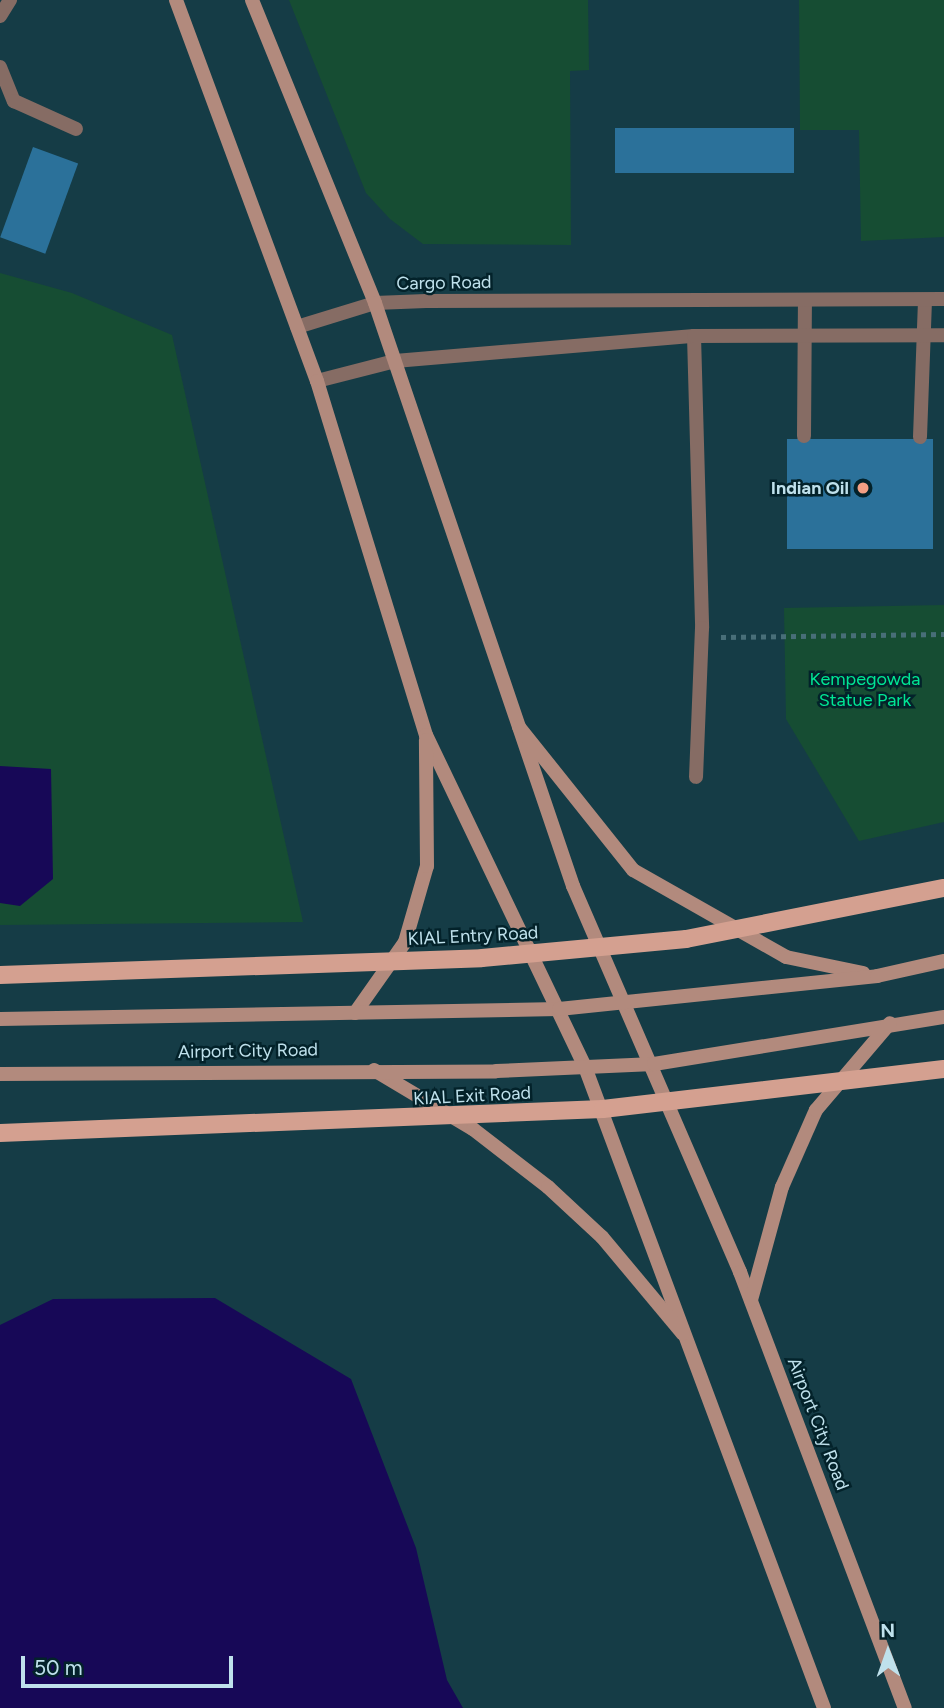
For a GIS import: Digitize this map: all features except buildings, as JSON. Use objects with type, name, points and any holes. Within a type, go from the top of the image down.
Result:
[{"type":"main road","points":[[176,0],[317,380],[426,735],[585,1067],[695,1349],[824,1708]]},
{"type":"main road","name":"Airport City Road","points":[[252,0],[376,303],[511,717],[573,886],[628,1004],[751,1300],[905,1708]]},
{"type":"main road","points":[[511,717],[633,870],[786,957],[877,976]]},
{"type":"main road","points":[[355,1013],[405,942],[427,866],[426,735]]},
{"type":"main road","name":"KIAL Entry Road","points":[[0,975],[495,957],[686,939],[944,888]]},
{"type":"main road","points":[[0,1019],[559,1009],[628,1004],[877,976],[944,961]]},
{"type":"main road","name":"KIAL Exit Road","points":[[496,1071],[653,1064],[890,1023],[944,1017]]},
{"type":"main road","points":[[751,1300],[782,1187],[810,1121],[890,1023]]},
{"type":"main road","points":[[370,1068],[473,1129],[548,1187],[635,1273],[695,1349]]},
{"type":"main road","name":"Airport City Road","points":[[0,1074],[370,1068],[496,1071]]},
{"type":"main road","name":"KIAL Exit Road","points":[[0,1133],[196,1130],[603,1109],[944,1069]]},
{"type":"street","points":[[0,16],[10,0]]},
{"type":"street","points":[[0,67],[14,102],[76,129]]},
{"type":"street","name":"Cargo Road","points":[[297,327],[376,303],[944,299]]},
{"type":"street","points":[[920,437],[929,335],[925,300]]},
{"type":"street","points":[[804,436],[805,301]]},
{"type":"street","points":[[317,380],[395,361],[694,336],[944,335]]},
{"type":"street","points":[[694,336],[702,638],[696,777]]},
{"type":"path","points":[[702,638],[944,634]]},
{"type":"green space","points":[[289,0],[588,0],[589,70],[570,71],[571,245],[423,244],[390,219],[366,193]]},
{"type":"green space","points":[[799,0],[944,0],[944,237],[861,241],[859,130],[800,130]]},
{"type":"green space","points":[[0,273],[72,293],[172,335],[303,922],[0,925]]},
{"type":"green space","name":"Kempegowda Statue Park","points":[[944,605],[944,822],[859,841],[786,719],[784,608]]},
{"type":"shaded area","points":[[0,766],[51,769],[53,879],[20,906],[0,903]]},
{"type":"shaded area","points":[[215,1298],[351,1379],[416,1548],[447,1680],[463,1708],[0,1708],[0,1325],[53,1299]]},
{"type":"place","name":"Indian Oil","points":[[863,488]]}]
